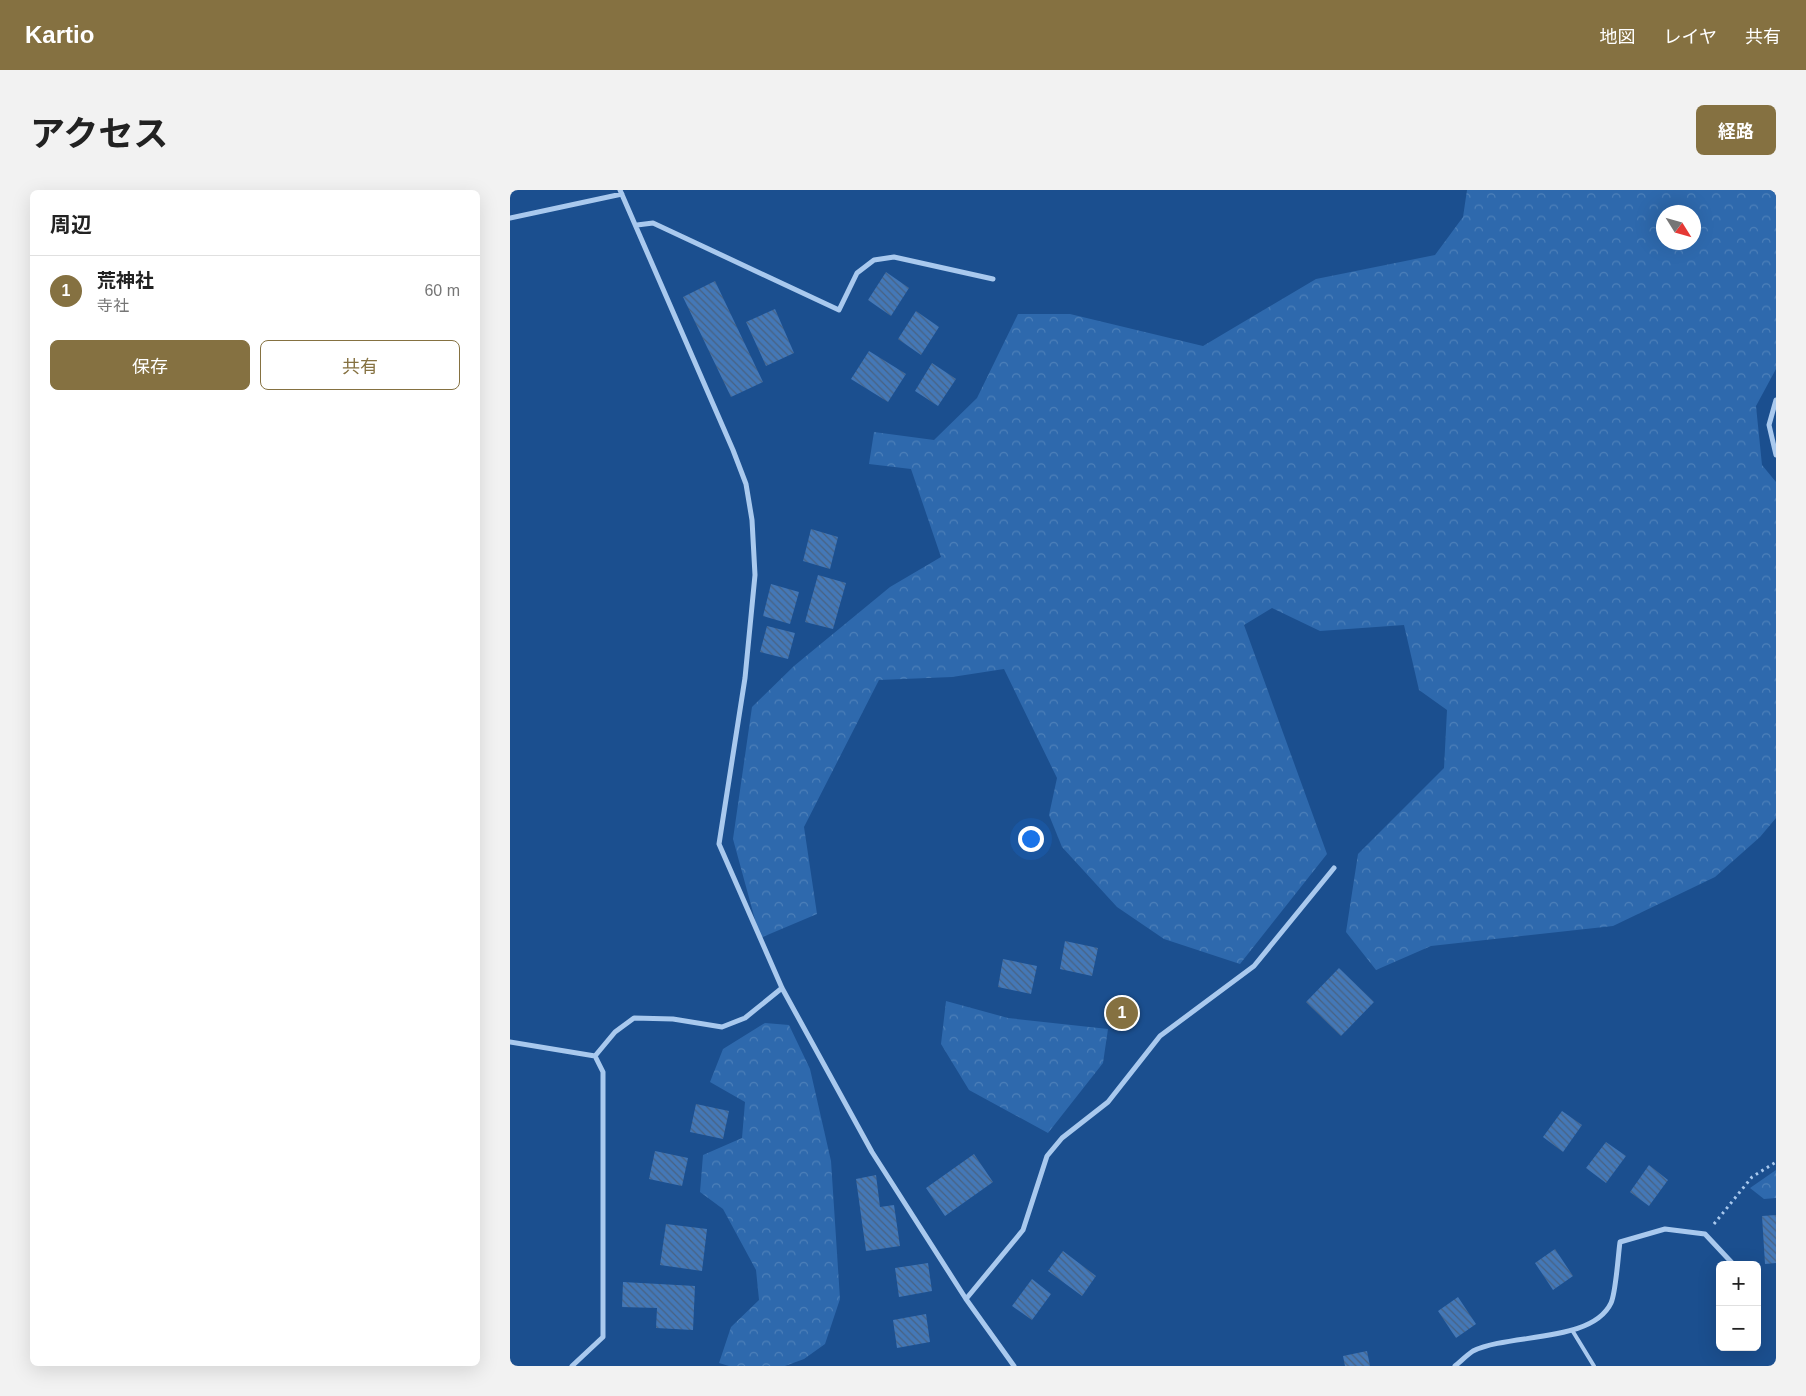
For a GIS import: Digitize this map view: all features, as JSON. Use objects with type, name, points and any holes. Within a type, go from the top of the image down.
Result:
[{"type":"street","points":[[510,218],[621,192],[637,225],[746,484],[752,520],[755,575],[744,678],[719,844],[782,988],[872,1152],[966,1300],[1014,1366]]},
{"type":"street","points":[[637,225],[653,223],[839,310],[857,273],[874,260],[894,257],[993,279]]},
{"type":"street","points":[[1776,400],[1769,425],[1776,455]]},
{"type":"street","points":[[966,1300],[1023,1230],[1046,1156],[1057,1144],[1108,1102],[1160,1036],[1254,966],[1334,868]]},
{"type":"street","points":[[595,1056],[615,1032],[634,1018],[674,1018],[722,1026],[745,1018],[782,988]]},
{"type":"street","points":[[510,1042],[595,1056]]},
{"type":"street","points":[[572,1366],[603,1337],[603,1072],[595,1056]]},
{"type":"street","points":[[1456,1366],[1473,1351],[1528,1337],[1572,1330],[1596,1321],[1611,1303],[1620,1242],[1665,1229],[1705,1234],[1730,1261]]},
{"type":"lane","points":[[1572,1330],[1594,1366]]},
{"type":"path","points":[[1705,1234],[1752,1177],[1776,1162]]},
{"type":"green space","points":[[1467,190],[1776,190],[1776,369],[1756,406],[1762,465],[1776,482],[1776,818],[1760,837],[1715,877],[1613,926],[1431,946],[1376,970],[1346,932],[1358,854],[1444,768],[1447,710],[1419,690],[1404,625],[1320,631],[1272,608],[1244,625],[1327,854],[1240,964],[1164,939],[1117,907],[1062,847],[1049,815],[1057,778],[1004,669],[952,677],[879,680],[804,827],[817,914],[760,938],[733,839],[752,707],[794,666],[890,587],[941,557],[911,469],[869,464],[874,432],[934,440],[977,398],[1018,314],[1070,314],[1203,346],[1316,279],[1435,255],[1463,217]]},
{"type":"green space","points":[[946,1001],[1008,1018],[1108,1029],[1103,1063],[1048,1133],[969,1090],[941,1044]]},
{"type":"green space","points":[[765,1023],[789,1025],[810,1069],[831,1161],[840,1299],[825,1344],[804,1359],[785,1366],[729,1366],[719,1363],[731,1327],[759,1300],[756,1270],[723,1209],[700,1192],[703,1155],[742,1138],[745,1102],[710,1082],[723,1049]]},
{"type":"green space","points":[[1776,1170],[1776,1198],[1764,1199],[1750,1188]]},
{"type":"building","points":[[886,272],[909,288],[891,316],[868,300]]},
{"type":"building","points":[[715,281],[763,382],[731,397],[683,297]]},
{"type":"building","points":[[775,309],[794,353],[766,366],[746,322]]},
{"type":"building","points":[[916,311],[939,327],[921,355],[898,339]]},
{"type":"building","points":[[869,351],[906,374],[888,402],[851,379]]},
{"type":"building","points":[[932,363],[956,379],[938,406],[915,391]]},
{"type":"building","points":[[811,529],[838,537],[830,569],[803,561]]},
{"type":"building","points":[[818,575],[846,583],[833,629],[805,622]]},
{"type":"building","points":[[771,584],[799,592],[790,624],[763,616]]},
{"type":"building","points":[[767,626],[795,633],[788,659],[760,652]]},
{"type":"building","points":[[1065,941],[1098,948],[1092,976],[1060,969]]},
{"type":"building","points":[[1003,959],[1037,966],[1031,994],[998,987]]},
{"type":"building","points":[[1339,968],[1374,1002],[1341,1036],[1306,1002]]},
{"type":"building","points":[[696,1104],[729,1111],[723,1139],[690,1132]]},
{"type":"building","points":[[1562,1111],[1582,1125],[1563,1152],[1543,1137]]},
{"type":"building","points":[[1606,1142],[1626,1156],[1606,1183],[1586,1168]]},
{"type":"building","points":[[655,1151],[688,1158],[682,1186],[649,1179]]},
{"type":"building","points":[[974,1154],[993,1182],[945,1216],[926,1188]]},
{"type":"building","points":[[1649,1165],[1668,1180],[1649,1206],[1630,1192]]},
{"type":"building","points":[[876,1175],[880,1207],[894,1205],[900,1246],[866,1251],[856,1179]]},
{"type":"building","points":[[1776,1215],[1776,1263],[1765,1264],[1762,1216]]},
{"type":"building","points":[[666,1224],[707,1229],[702,1271],[660,1265]]},
{"type":"building","points":[[1555,1249],[1573,1276],[1553,1290],[1535,1263]]},
{"type":"building","points":[[1063,1251],[1096,1276],[1082,1296],[1048,1271]]},
{"type":"building","points":[[928,1263],[932,1291],[899,1297],[895,1268]]},
{"type":"building","points":[[1032,1279],[1051,1294],[1032,1320],[1012,1306]]},
{"type":"building","points":[[623,1282],[695,1286],[693,1330],[656,1328],[657,1308],[622,1307]]},
{"type":"building","points":[[1458,1297],[1476,1324],[1456,1338],[1438,1311]]},
{"type":"building","points":[[926,1314],[930,1342],[897,1348],[893,1320]]},
{"type":"building","points":[[1367,1351],[1370,1366],[1345,1366],[1343,1356]]},
{"type":"place","name":"荒神社","points":[[1122,1013]]}]
